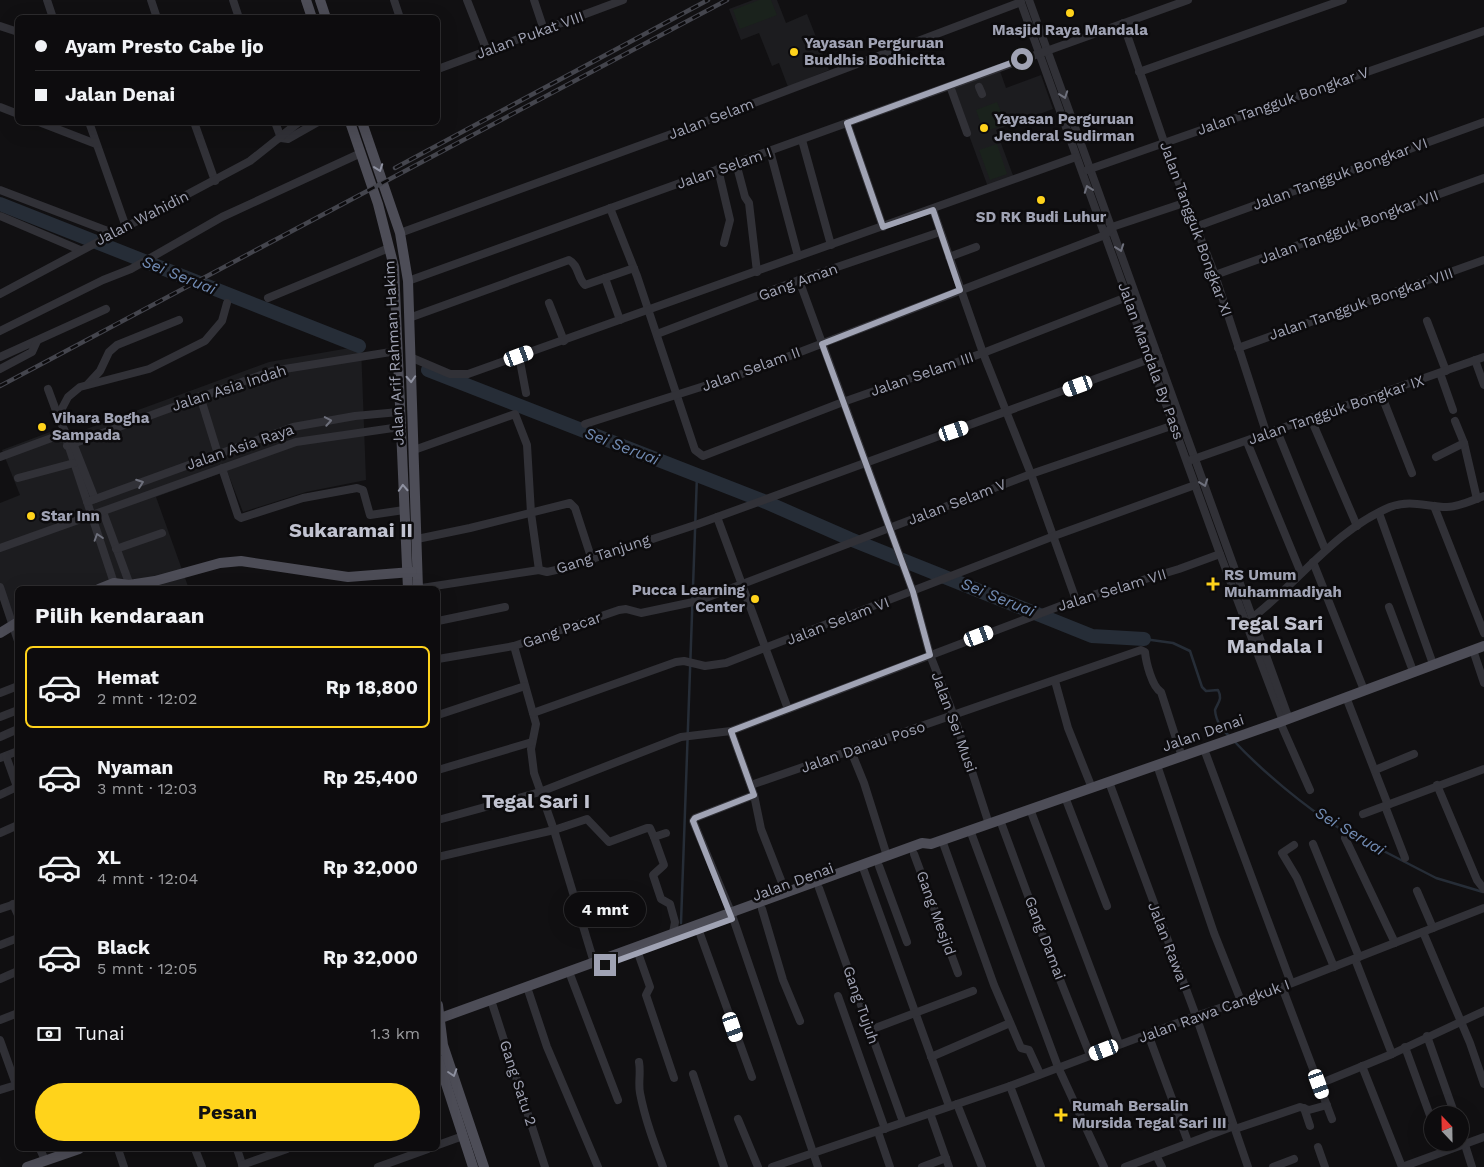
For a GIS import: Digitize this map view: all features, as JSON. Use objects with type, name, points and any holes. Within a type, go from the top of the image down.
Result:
[{"type":"main road","points":[[306,0],[311,15]]},
{"type":"main road","points":[[320,0],[325,15]]},
{"type":"main road","name":"Jalan Arif Rahman Hakim","points":[[351,125],[394,267],[408,586]]},
{"type":"main road","name":"Jalan Arif Rahman Hakim","points":[[363,125],[400,233],[408,281],[417,586]]},
{"type":"main road","points":[[136,586],[220,563],[241,561],[348,577],[418,572]]},
{"type":"main road","points":[[106,586],[114,583],[123,586]]},
{"type":"main road","points":[[0,633],[15,626]]},
{"type":"main road","name":"Jalan Denai","points":[[529,990],[571,977],[595,965],[638,953],[674,937],[699,931],[786,893],[863,868],[880,866],[914,854],[926,849],[931,844],[1226,742],[1484,646]]},
{"type":"main road","name":"Jalan Denai","points":[[440,1022],[732,916],[762,909],[819,888],[887,856],[922,843],[931,844]]},
{"type":"main road","points":[[440,1029],[484,1167]]},
{"type":"main road","points":[[440,1065],[473,1167]]},
{"type":"main road","points":[[27,1167],[73,1151]]},
{"type":"street","points":[[47,0],[52,15]]},
{"type":"street","points":[[151,0],[156,15]]},
{"type":"street","points":[[233,0],[238,15]]},
{"type":"street","points":[[394,0],[399,15]]},
{"type":"street","points":[[467,0],[487,51]]},
{"type":"street","points":[[534,0],[544,30]]},
{"type":"street","name":"Jalan Pukat VIII","points":[[440,68],[622,0]]},
{"type":"street","name":"Jalan Mandala By Pass","points":[[1029,0],[1112,227],[1150,359],[1220,554],[1284,721]]},
{"type":"street","name":"Jalan Selam I","points":[[408,281],[770,152],[1039,52],[1188,0]]},
{"type":"street","points":[[1139,72],[1343,0]]},
{"type":"street","name":"Jalan Mandala By Pass","points":[[1020,1],[1105,235],[1158,356],[1196,459],[1253,617],[1284,721]]},
{"type":"street","name":"Jalan Selam","points":[[400,233],[696,125],[1020,1]]},
{"type":"street","name":"Jalan Tangguk Bongkar XI","points":[[1123,23],[1164,143],[1215,275],[1267,435]]},
{"type":"street","points":[[0,26],[15,31]]},
{"type":"street","name":"Jalan Tangguk Bongkar V","points":[[1082,172],[1484,31]]},
{"type":"street","points":[[950,86],[967,133]]},
{"type":"street","points":[[0,107],[15,113]]},
{"type":"street","name":"Jalan Tangguk Bongkar VI","points":[[1195,227],[1484,122]]},
{"type":"street","points":[[847,123],[883,227]]},
{"type":"street","points":[[47,125],[96,144]]},
{"type":"street","points":[[89,125],[126,227]]},
{"type":"street","points":[[195,125],[215,181]]},
{"type":"street","points":[[277,125],[281,138]]},
{"type":"street","name":"Jalan Wahidin","points":[[0,294],[82,248],[215,181],[250,161],[295,125]]},
{"type":"street","name":"Jalan Wahidin","points":[[281,138],[288,139],[313,125]]},
{"type":"street","points":[[802,140],[831,245]]},
{"type":"street","points":[[770,152],[798,256]]},
{"type":"street","points":[[0,331],[140,264],[235,211],[360,153]]},
{"type":"street","points":[[410,357],[450,374],[461,375],[564,341],[648,309],[933,210],[1076,157]]},
{"type":"street","points":[[736,163],[745,197],[750,203],[757,272]]},
{"type":"street","points":[[718,169],[730,220],[724,243]]},
{"type":"street","name":"Jalan Tangguk Bongkar VII","points":[[1215,275],[1484,178]]},
{"type":"street","points":[[0,190],[112,234]]},
{"type":"street","points":[[1105,235],[1112,227],[1186,202]]},
{"type":"street","points":[[610,208],[634,268],[676,395]]},
{"type":"street","points":[[933,210],[983,353],[1031,474],[1076,600]]},
{"type":"street","points":[[0,216],[82,248]]},
{"type":"street","name":"Gang Aman","points":[[657,334],[799,280],[940,232]]},
{"type":"street","name":"Jalan Selam II","points":[[585,424],[676,395],[822,344],[1105,235]]},
{"type":"street","points":[[950,257],[976,247]]},
{"type":"street","points":[[268,298],[389,248]]},
{"type":"street","points":[[408,318],[569,260],[575,264],[583,284],[634,268]]},
{"type":"street","name":"Jalan Tangguk Bongkar VIII","points":[[1238,348],[1484,260]]},
{"type":"street","points":[[605,278],[620,320]]},
{"type":"street","name":"Jalan Sei Musi","points":[[799,280],[913,592],[930,655],[954,716],[989,824]]},
{"type":"street","name":"Jalan Selam III","points":[[676,395],[695,450],[700,456],[708,456],[843,402],[983,353],[1132,295]]},
{"type":"street","points":[[58,416],[73,391],[88,384],[148,369],[204,341],[222,321],[227,303]]},
{"type":"street","points":[[549,303],[564,341]]},
{"type":"street","points":[[0,357],[38,342],[106,309]]},
{"type":"street","points":[[88,384],[100,371],[109,352],[117,345],[179,320]]},
{"type":"street","points":[[1427,320],[1453,410]]},
{"type":"street","points":[[0,369],[32,352],[38,342]]},
{"type":"street","name":"Jalan Asia Indah","points":[[70,444],[272,371],[397,351]]},
{"type":"street","points":[[519,356],[526,393]]},
{"type":"street","name":"Gang Tanjung","points":[[436,586],[539,570],[547,572],[592,560],[717,517],[1158,356]]},
{"type":"street","name":"Jalan Tangguk Bongkar IX","points":[[1187,462],[1484,357]]},
{"type":"street","points":[[1475,360],[1484,385]]},
{"type":"street","points":[[48,389],[91,501],[92,517],[114,583]]},
{"type":"street","points":[[1381,394],[1412,473]]},
{"type":"street","points":[[200,396],[218,454]]},
{"type":"street","name":"Jalan Asia Raya","points":[[91,501],[293,427],[355,416],[399,412]]},
{"type":"street","points":[[414,450],[515,414],[527,445],[531,512],[539,570]]},
{"type":"street","points":[[355,416],[357,432]]},
{"type":"street","points":[[1311,419],[1357,526]]},
{"type":"street","points":[[1253,617],[1326,549],[1357,526],[1390,507],[1412,502],[1451,507],[1480,498],[1464,443],[1455,421]]},
{"type":"street","name":"Jalan Selam V","points":[[685,602],[694,602],[1031,474],[1174,425]]},
{"type":"street","points":[[293,427],[296,442]]},
{"type":"street","name":"Jalan Asia Raya","points":[[0,548],[92,517],[296,442],[400,427]]},
{"type":"street","points":[[1277,431],[1326,549]]},
{"type":"street","points":[[0,457],[66,434]]},
{"type":"street","points":[[1247,442],[1301,573]]},
{"type":"street","points":[[1436,457],[1464,443]]},
{"type":"street","points":[[70,444],[74,463],[91,501]]},
{"type":"street","points":[[18,478],[74,463]]},
{"type":"street","points":[[222,468],[238,516],[241,518],[303,498],[357,488],[363,490],[370,515],[404,510]]},
{"type":"street","name":"Jalan Selam VI","points":[[533,713],[684,661],[705,666],[726,662],[764,649],[1054,536],[1195,485]]},
{"type":"street","points":[[417,539],[570,503],[575,508],[592,560]]},
{"type":"street","points":[[1434,506],[1484,633]]},
{"type":"street","points":[[104,512],[128,586]]},
{"type":"street","points":[[1380,513],[1433,664]]},
{"type":"street","points":[[717,517],[740,585],[788,709]]},
{"type":"street","points":[[116,549],[162,533]]},
{"type":"street","name":"Jalan Selam VII","points":[[440,819],[540,792],[681,737],[731,731],[1029,617],[1220,554]]},
{"type":"street","points":[[1313,562],[1335,623],[1364,690]]},
{"type":"street","points":[[0,587],[2,603],[15,623]]},
{"type":"street","name":"Gang Pacar","points":[[440,659],[514,646],[619,610],[641,613],[685,602]]},
{"type":"street","points":[[440,621],[505,607]]},
{"type":"street","points":[[1389,607],[1413,671]]},
{"type":"street","points":[[514,646],[536,724],[531,756],[534,773],[554,830],[595,965]]},
{"type":"street","name":"Jalan Danau Poso","points":[[751,785],[1055,681],[1126,654],[1144,650],[1150,675],[1156,690],[1161,692],[1182,757]]},
{"type":"street","points":[[1473,650],[1484,683]]},
{"type":"street","points":[[1055,681],[1068,728],[1092,788]]},
{"type":"street","points":[[440,714],[525,686]]},
{"type":"street","points":[[0,694],[15,687]]},
{"type":"street","points":[[1346,697],[1375,770],[1405,858]]},
{"type":"street","points":[[0,717],[15,711]]},
{"type":"street","points":[[1284,721],[1310,790]]},
{"type":"street","points":[[0,737],[15,730]]},
{"type":"street","points":[[731,731],[751,785],[761,829],[786,893]]},
{"type":"street","points":[[440,769],[532,742]]},
{"type":"street","points":[[1204,749],[1291,983]]},
{"type":"street","points":[[851,751],[864,783],[887,856]]},
{"type":"street","points":[[14,770],[3,757],[15,752]]},
{"type":"street","points":[[1375,770],[1414,754]]},
{"type":"street","points":[[1157,765],[1217,941],[1240,1000]]},
{"type":"street","points":[[1364,814],[1437,785],[1484,769]]},
{"type":"street","name":"Jalan Rawa I","points":[[1109,782],[1196,1016],[1248,1167]]},
{"type":"street","points":[[1437,785],[1477,880],[1484,889]]},
{"type":"street","points":[[0,795],[15,788]]},
{"type":"street","points":[[754,795],[694,819],[732,916],[818,1167]]},
{"type":"street","points":[[1065,797],[1107,906]]},
{"type":"street","points":[[1030,810],[1119,1044]]},
{"type":"street","points":[[440,857],[554,830],[587,819],[609,842],[650,828],[664,865],[653,875],[662,899],[670,904],[676,924],[674,937]]},
{"type":"street","name":"Gang Damai","points":[[1000,820],[1047,947],[1090,1055]]},
{"type":"street","points":[[0,833],[15,826]]},
{"type":"street","points":[[970,830],[1058,1068],[1104,1167]]},
{"type":"street","points":[[654,838],[666,833]]},
{"type":"street","points":[[1345,838],[1395,944]]},
{"type":"street","points":[[942,840],[994,985],[1021,1048],[1029,1050],[1040,1074]]},
{"type":"street","points":[[1313,844],[1392,1054]]},
{"type":"street","points":[[1294,845],[1282,853],[1297,878],[1334,967]]},
{"type":"street","name":"Gang Mesjid","points":[[914,854],[958,973]]},
{"type":"street","points":[[880,866],[908,942]]},
{"type":"street","points":[[863,868],[949,1106]]},
{"type":"street","name":"Gang Tujuh","points":[[819,888],[868,1019],[870,1030],[903,1122]]},
{"type":"street","points":[[1417,891],[1433,928]]},
{"type":"street","points":[[0,909],[15,904]]},
{"type":"street","name":"Jalan Rawa Cangkuk I","points":[[777,1166],[1010,1086],[1119,1044],[1240,1000],[1282,987],[1484,908]]},
{"type":"street","points":[[762,909],[783,980],[800,1021]]},
{"type":"street","points":[[699,931],[752,1077]]},
{"type":"street","points":[[1423,932],[1461,1021],[1484,1084]]},
{"type":"street","points":[[0,945],[15,939]]},
{"type":"street","points":[[638,953],[650,987],[646,995],[674,1078]]},
{"type":"street","points":[[0,979],[15,972]]},
{"type":"street","points":[[571,977],[618,1100]]},
{"type":"street","points":[[1282,987],[1332,1119]]},
{"type":"street","points":[[529,990],[547,1047],[598,1167]]},
{"type":"street","points":[[870,1030],[973,991]]},
{"type":"street","points":[[838,996],[881,1131],[890,1167]]},
{"type":"street","name":"Gang Satu 2","points":[[492,1003],[545,1167]]},
{"type":"street","points":[[1319,1084],[1392,1054],[1484,1011]]},
{"type":"street","points":[[0,1020],[15,1014]]},
{"type":"street","points":[[931,1057],[1010,1022]]},
{"type":"street","points":[[1148,1034],[1188,1142]]},
{"type":"street","points":[[1428,1036],[1452,1106]]},
{"type":"street","points":[[0,1040],[15,1082]]},
{"type":"street","points":[[1405,1047],[1427,1106]]},
{"type":"street","points":[[639,1062],[641,1072],[640,1093],[648,1126],[663,1167]]},
{"type":"street","points":[[1362,1066],[1402,1167],[1420,1164],[1444,1152]]},
{"type":"street","points":[[693,1074],[724,1167]]},
{"type":"street","points":[[1010,1086],[1041,1167]]},
{"type":"street","points":[[0,1090],[15,1088]]},
{"type":"street","points":[[957,1104],[982,1167]]},
{"type":"street","points":[[1128,1166],[1188,1142],[1234,1127],[1304,1108],[1309,1110],[1327,1105]]},
{"type":"street","points":[[1304,1108],[1310,1126]]},
{"type":"street","points":[[930,1113],[949,1167]]},
{"type":"street","points":[[738,1119],[758,1167]]},
{"type":"street","points":[[440,1144],[462,1136]]},
{"type":"street","points":[[1469,1143],[1484,1137]]},
{"type":"street","points":[[1318,1147],[1325,1167]]},
{"type":"street","points":[[41,1151],[45,1160]]},
{"type":"street","points":[[119,1151],[124,1167]]},
{"type":"street","points":[[196,1151],[202,1167]]},
{"type":"street","points":[[238,1151],[243,1166],[282,1151]]},
{"type":"street","points":[[378,1167],[422,1151]]},
{"type":"street","points":[[1467,1151],[1472,1167]]},
{"type":"street","points":[[1156,1155],[1162,1167]]},
{"type":"street","points":[[922,1167],[946,1158]]},
{"type":"street","points":[[1273,1167],[1294,1159]]},
{"type":"shaded area","name":"Yayasan Perguruan Buddhis Bodhicitta","points":[[753,0],[777,0],[786,23],[807,14],[829,70],[788,87],[779,63],[772,66],[759,33],[741,40],[729,9]]},
{"type":"shaded area","points":[[759,0],[771,0],[777,15],[740,29],[733,10]]},
{"type":"shaded area","name":"Yayasan Perguruan Jenderal Sudirman","points":[[1000,71],[1006,88],[1041,75],[1053,109],[996,130],[1014,178],[988,187],[952,89]]},
{"type":"shaded area","points":[[997,102],[1006,124],[984,132],[976,110]]},
{"type":"shaded area","points":[[997,144],[1007,174],[990,180],[979,150]]},
{"type":"shaded area","points":[[361,346],[366,480],[306,492],[243,512],[227,471],[156,497],[188,586],[15,586],[15,636],[0,591],[0,503],[20,495],[2,450],[66,426],[70,435],[269,362]]},
{"type":"waterway","name":"Sei Seruai","points":[[0,204],[359,346]]},
{"type":"waterway","name":"Sei Seruai","points":[[428,370],[761,500],[850,539],[1092,636],[1144,639]]},
{"type":"waterway","points":[[681,923],[697,475]]},
{"type":"waterway","name":"Sei Seruai","points":[[1144,639],[1173,643],[1190,651],[1202,687],[1206,691],[1218,690],[1220,698],[1215,710],[1217,718],[1224,731],[1230,737]]},
{"type":"waterway","name":"Sei Seruai","points":[[1234,741],[1284,788],[1339,828],[1436,878],[1483,892]]},
{"type":"railway","points":[[395,168],[708,0]]},
{"type":"railway","points":[[0,386],[727,0]]},
{"type":"place","name":"Masjid Raya Mandala","points":[[1070,13]]},
{"type":"place","name":"Yayasan Perguruan Buddhis Bodhicitta","points":[[794,52]]},
{"type":"place","name":"Yayasan Perguruan Jenderal Sudirman","points":[[984,128]]},
{"type":"place","name":"SD RK Budi Luhur","points":[[1041,200]]},
{"type":"place","name":"Vihara Bogha Sampada","points":[[42,427]]},
{"type":"place","name":"Star Inn","points":[[31,516]]},
{"type":"place","name":"RS Umum Muhammadiyah","points":[[1213,584]]},
{"type":"place","name":"Pucca Learning Center","points":[[755,599]]},
{"type":"place","name":"Rumah Bersalin Mursida Tegal Sari III","points":[[1061,1115]]},
{"type":"district","name":"Sukaramai II","points":[[351,530]]},
{"type":"district","name":"Tegal Sari Mandala I","points":[[1275,634]]},
{"type":"district","name":"Tegal Sari I","points":[[536,801]]},
{"type":"route","points":[[605,965],[732,919],[731,912],[693,821],[695,818],[754,795],[731,731],[930,655],[913,592],[822,344],[960,290],[933,210],[883,227],[847,123],[1022,59]]}]
